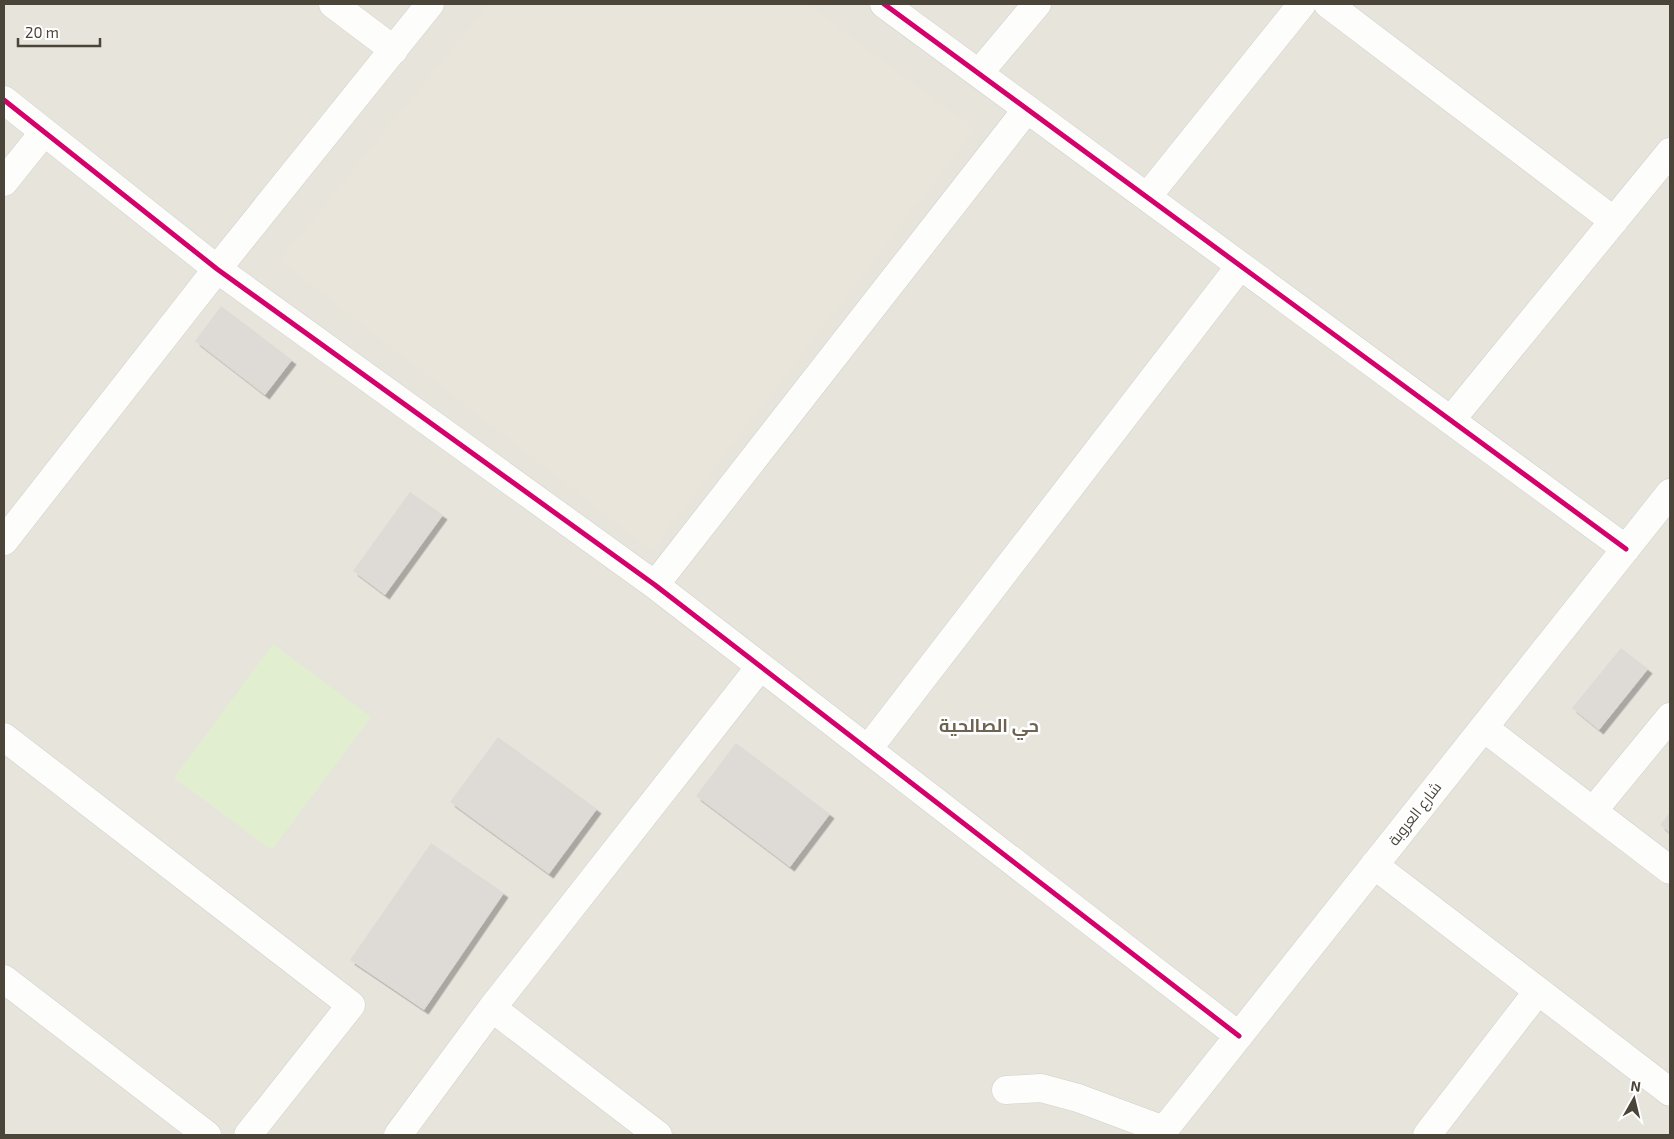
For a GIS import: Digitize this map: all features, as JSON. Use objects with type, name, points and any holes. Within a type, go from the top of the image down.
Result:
[{"type":"street","points":[[333,4],[394,50]]},
{"type":"street","points":[[4,541],[217,269],[430,4]]},
{"type":"street","points":[[884,4],[1626,549]]},
{"type":"street","points":[[978,73],[1037,4]]},
{"type":"street","points":[[1147,197],[1302,4]]},
{"type":"street","points":[[1328,4],[1614,221]]},
{"type":"street","points":[[4,100],[217,269],[655,585],[1239,1036]]},
{"type":"street","points":[[655,585],[1027,109]]},
{"type":"street","points":[[4,182],[44,132]]},
{"type":"street","points":[[1451,420],[1670,152]]},
{"type":"street","points":[[868,750],[1240,266]]},
{"type":"street","name":"شارع العروبة","points":[[1162,1133],[1670,493]]},
{"type":"street","points":[[398,1135],[492,1008],[760,667]]},
{"type":"street","points":[[1593,811],[1670,718]]},
{"type":"street","points":[[1484,728],[1670,870]]},
{"type":"street","points":[[4,737],[351,1005],[248,1135]]},
{"type":"street","points":[[1374,866],[1670,1092]]},
{"type":"street","points":[[4,979],[207,1135]]},
{"type":"street","points":[[1427,1135],[1538,991]]},
{"type":"street","points":[[492,1008],[658,1135]]},
{"type":"street","points":[[1006,1090],[1041,1088],[1078,1098],[1162,1133]]},
{"type":"shaded area","points":[[4,4],[1670,4],[1670,1135],[4,1135]]},
{"type":"shaded area","points":[[489,4],[807,4],[974,129],[651,550],[280,260]]},
{"type":"green space","points":[[273,644],[371,717],[272,850],[174,778]]},
{"type":"building","points":[[221,306],[292,360],[265,395],[195,341]]},
{"type":"building","points":[[410,492],[443,515],[385,595],[353,571]]},
{"type":"building","points":[[1621,648],[1648,669],[1599,730],[1572,708]]},
{"type":"building","points":[[498,737],[597,809],[549,874],[450,802]]},
{"type":"building","points":[[736,743],[830,814],[790,867],[696,796]]},
{"type":"building","points":[[1670,812],[1670,833],[1660,825]]},
{"type":"building","points":[[431,843],[504,893],[424,1010],[350,960]]},
{"type":"cycle path","points":[[884,4],[1626,549]]},
{"type":"cycle path","points":[[4,100],[217,269],[655,585],[1239,1036]]},
{"type":"district","name":"حي الصالحية","points":[[989,726]]}]
